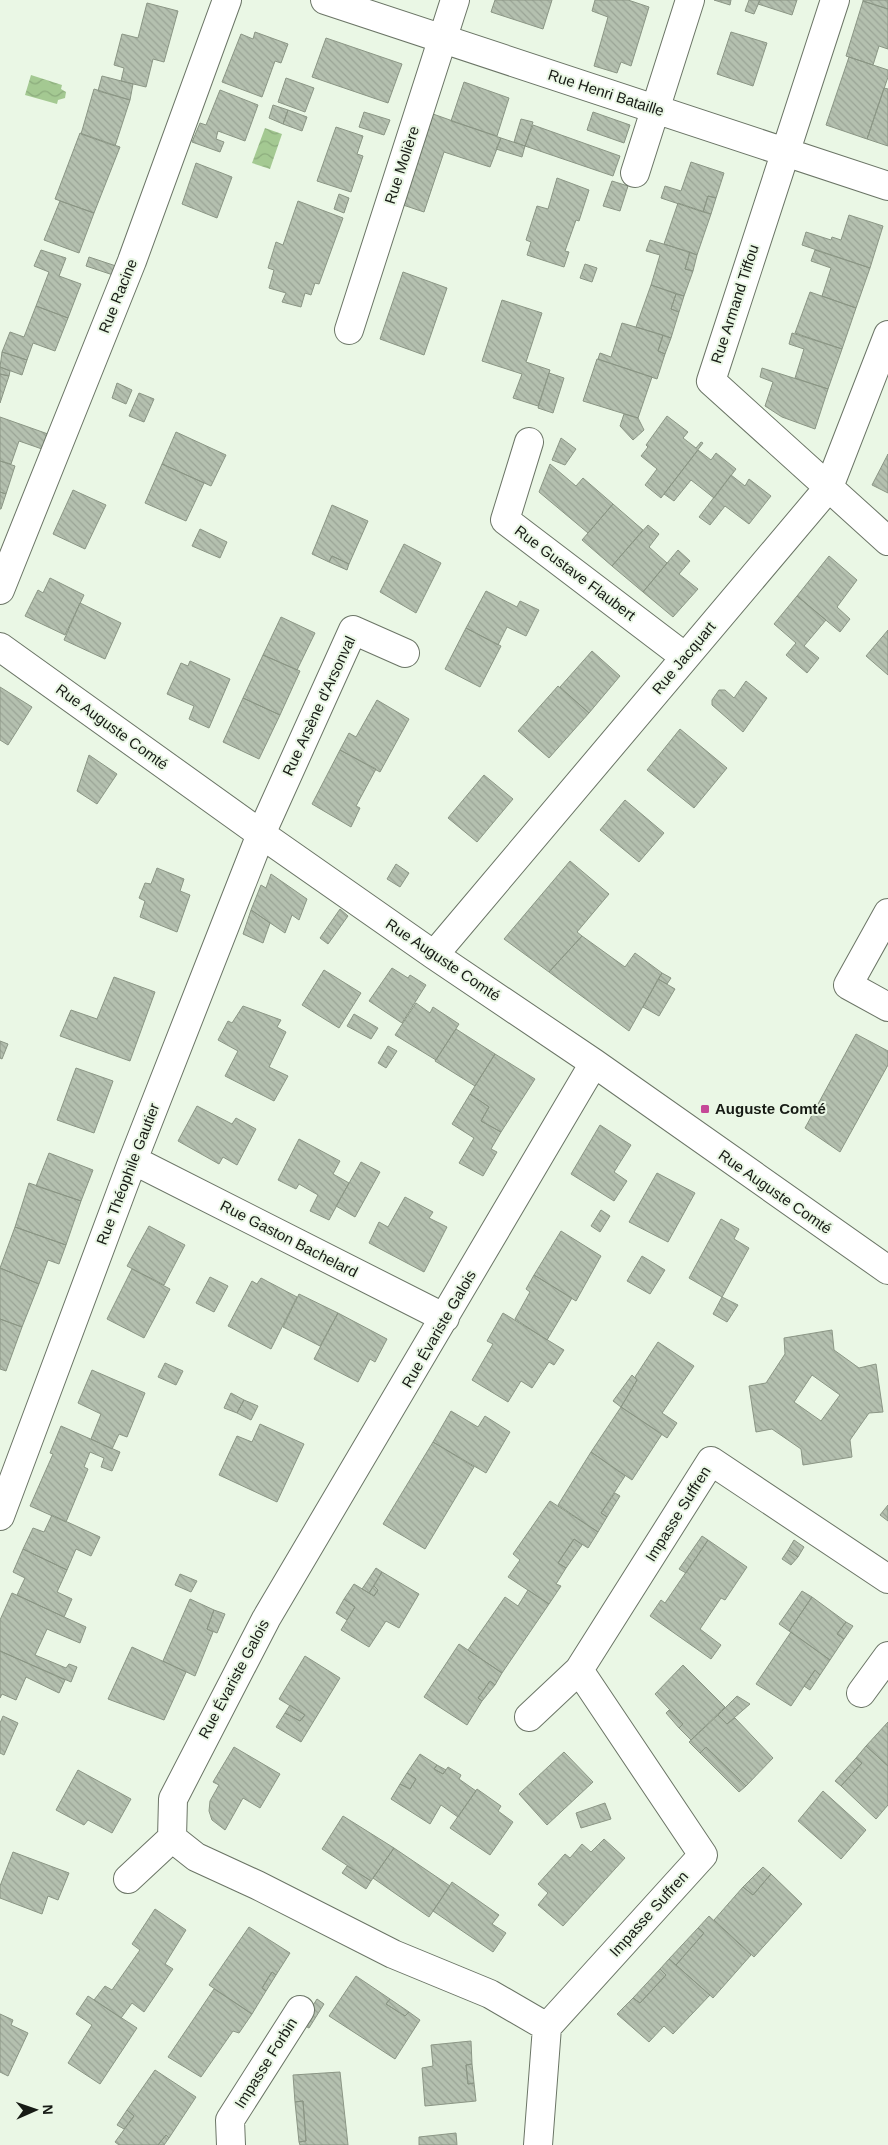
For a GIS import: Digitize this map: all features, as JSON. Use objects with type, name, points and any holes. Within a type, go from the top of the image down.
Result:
[{"type":"street","name":"Rue Racine","points":[[0,590],[132,262],[228,0]]},
{"type":"street","name":"Rue Henri Bataille","points":[[325,0],[888,186]]},
{"type":"street","name":"Rue Molière","points":[[349,330],[455,0]]},
{"type":"street","points":[[635,173],[690,0]]},
{"type":"street","name":"Rue Armand Tiffou","points":[[835,0],[784,151],[711,382],[888,541]]},
{"type":"street","name":"Rue Jacquart","points":[[434,955],[829,487],[888,334]]},
{"type":"street","name":"Rue Gustave Flaubert","points":[[529,442],[505,520],[685,657]]},
{"type":"street","name":"Rue Arsène d'Arsonval","points":[[261,834],[353,630],[406,653]]},
{"type":"street","name":"Rue Auguste Comté","points":[[0,647],[261,834],[434,955],[594,1063],[888,1270]]},
{"type":"street","name":"Rue Théophile Gautier","points":[[0,1516],[133,1160],[261,834]]},
{"type":"street","points":[[885,925],[848,985],[888,1007]]},
{"type":"street","name":"Rue Évariste Galois","points":[[172,1838],[173,1799],[198,1746],[266,1619],[594,1063]]},
{"type":"street","name":"Rue Gaston Bachelard","points":[[133,1160],[445,1318]]},
{"type":"street","name":"Impasse Suffren","points":[[529,1717],[579,1670],[711,1460],[888,1579]]},
{"type":"street","points":[[861,1693],[888,1656]]},
{"type":"street","name":"Impasse Suffren","points":[[547,2027],[703,1855],[579,1670]]},
{"type":"street","points":[[128,1879],[172,1838],[196,1858],[257,1885],[392,1954],[490,1994],[547,2027],[538,2145]]},
{"type":"street","name":"Impasse Forbin","points":[[231,2145],[230,2120],[300,2010]]},
{"type":"water","points":[[31,75],[62,85],[61,89],[66,92],[65,98],[58,100],[57,104],[25,95]]},
{"type":"water","points":[[265,128],[282,134],[270,169],[252,163]]},
{"type":"building","points":[[495,0],[552,0],[543,29],[491,12]]},
{"type":"building","points":[[595,0],[628,0],[649,7],[631,66],[621,62],[617,73],[594,66],[608,17],[592,11]]},
{"type":"building","points":[[714,0],[731,0],[730,5]]},
{"type":"building","points":[[749,0],[760,0],[754,14],[745,11]]},
{"type":"building","points":[[760,0],[797,0],[792,15],[758,4]]},
{"type":"building","points":[[888,0],[888,9],[863,1]]},
{"type":"building","points":[[863,1],[888,9],[888,49],[879,46],[873,65],[846,56]]},
{"type":"building","points":[[147,3],[178,11],[164,62],[153,59],[146,87],[121,81],[124,68],[114,65],[122,34],[138,38]]},
{"type":"building","points":[[255,32],[288,44],[281,63],[275,61],[262,97],[222,82],[241,34],[253,39]]},
{"type":"building","points":[[731,32],[767,43],[753,86],[717,74]]},
{"type":"building","points":[[326,38],[402,64],[388,103],[312,77]]},
{"type":"building","points":[[849,57],[888,70],[888,77],[867,139],[826,125]]},
{"type":"building","points":[[102,76],[133,84],[130,100],[98,91]]},
{"type":"building","points":[[286,78],[314,88],[305,112],[278,102]]},
{"type":"building","points":[[464,82],[509,98],[497,136],[451,121]]},
{"type":"building","points":[[884,88],[888,89],[888,146],[867,139]]},
{"type":"building","points":[[94,89],[130,100],[115,146],[81,134]]},
{"type":"building","points":[[220,90],[258,105],[245,141],[218,131],[216,139],[224,142],[220,152],[192,142],[200,123],[206,125]]},
{"type":"building","points":[[273,105],[288,110],[283,124],[269,118]]},
{"type":"building","points":[[288,110],[307,117],[302,131],[283,124]]},
{"type":"building","points":[[364,112],[390,120],[384,135],[359,127]]},
{"type":"building","points":[[593,112],[630,125],[624,143],[587,130]]},
{"type":"building","points":[[433,114],[501,138],[490,167],[444,152],[424,212],[403,205]]},
{"type":"building","points":[[521,119],[533,122],[525,146],[514,142]]},
{"type":"building","points":[[533,125],[620,156],[613,176],[525,146]]},
{"type":"building","points":[[336,127],[363,136],[357,154],[363,156],[351,192],[317,181]]},
{"type":"building","points":[[80,133],[120,147],[94,213],[55,199]]},
{"type":"building","points":[[501,138],[525,146],[522,157],[496,149]]},
{"type":"building","points":[[691,162],[724,173],[716,198],[708,196],[703,212],[661,198],[665,186],[681,191]]},
{"type":"building","points":[[196,163],[232,177],[217,218],[182,204]]},
{"type":"building","points":[[557,178],[589,190],[579,221],[576,220],[565,251],[569,252],[564,267],[527,255],[531,242],[526,240],[537,206],[548,209]]},
{"type":"building","points":[[612,181],[628,186],[620,211],[603,206]]},
{"type":"building","points":[[339,194],[349,198],[344,213],[334,209]]},
{"type":"building","points":[[708,196],[716,198],[711,214],[703,212]]},
{"type":"building","points":[[60,201],[94,213],[79,253],[44,240]]},
{"type":"building","points":[[298,201],[343,218],[319,284],[315,283],[311,295],[305,293],[301,307],[282,302],[286,293],[269,288],[274,270],[268,268],[276,242],[283,245]]},
{"type":"building","points":[[678,203],[711,214],[697,255],[664,244]]},
{"type":"building","points":[[849,215],[883,226],[870,268],[802,245],[806,232],[831,240],[832,237],[841,240]]},
{"type":"building","points":[[650,240],[690,252],[685,269],[693,271],[684,296],[651,285],[660,255],[646,251]]},
{"type":"building","points":[[41,250],[66,258],[59,276],[81,284],[68,318],[36,306],[49,272],[34,266]]},
{"type":"building","points":[[815,250],[870,268],[856,308],[822,296],[831,268],[811,261]]},
{"type":"building","points":[[690,252],[697,255],[693,271],[685,269]]},
{"type":"building","points":[[89,257],[116,266],[113,275],[86,266]]},
{"type":"building","points":[[585,264],[597,268],[592,282],[580,278]]},
{"type":"building","points":[[403,272],[447,288],[424,355],[380,339]]},
{"type":"building","points":[[651,285],[676,294],[671,309],[679,312],[671,338],[636,327]]},
{"type":"building","points":[[810,292],[856,308],[842,349],[795,333]]},
{"type":"building","points":[[676,294],[684,296],[679,312],[671,309]]},
{"type":"building","points":[[502,300],[542,313],[526,362],[550,370],[538,406],[513,398],[522,374],[482,361]]},
{"type":"building","points":[[36,306],[68,318],[55,351],[33,343],[27,360],[2,352],[10,332],[24,337]]},
{"type":"building","points":[[622,323],[663,335],[658,351],[665,354],[657,379],[598,359],[600,353],[611,357]]},
{"type":"building","points":[[792,333],[842,349],[828,389],[795,378],[804,349],[789,344]]},
{"type":"building","points":[[663,335],[671,338],[665,354],[658,351]]},
{"type":"building","points":[[2,352],[27,360],[22,375],[0,367]]},
{"type":"building","points":[[597,359],[652,377],[638,418],[583,401]]},
{"type":"building","points":[[0,367],[10,371],[9,376],[0,374]]},
{"type":"building","points":[[762,368],[828,389],[815,429],[782,417],[765,406],[773,382],[760,377]]},
{"type":"building","points":[[549,373],[564,378],[553,413],[538,408]]},
{"type":"building","points":[[0,374],[9,376],[0,403]]},
{"type":"building","points":[[117,383],[132,390],[126,404],[112,398]]},
{"type":"building","points":[[139,393],[154,399],[144,422],[129,416]]},
{"type":"building","points":[[624,414],[638,418],[644,430],[633,440],[620,426]]},
{"type":"building","points":[[667,416],[688,432],[683,438],[696,448],[701,442],[703,443],[661,498],[645,485],[657,469],[641,456],[648,447],[646,445]]},
{"type":"building","points":[[0,417],[48,434],[42,449],[19,441],[11,464],[0,461]]},
{"type":"building","points":[[176,432],[226,455],[211,486],[162,464]]},
{"type":"building","points":[[561,438],[576,449],[565,465],[552,460]]},
{"type":"building","points":[[698,450],[711,460],[716,453],[736,469],[714,498],[691,480],[674,501],[664,494]]},
{"type":"building","points":[[888,454],[888,493],[872,485]]},
{"type":"building","points":[[0,461],[15,466],[6,494],[0,492]]},
{"type":"building","points":[[162,464],[204,483],[186,521],[145,503]]},
{"type":"building","points":[[550,464],[576,486],[583,478],[613,504],[588,533],[539,492]]},
{"type":"building","points":[[731,475],[745,486],[749,479],[771,496],[749,524],[725,506],[710,525],[699,517]]},
{"type":"building","points":[[73,490],[106,505],[85,549],[53,534]]},
{"type":"building","points":[[0,492],[6,494],[1,509],[0,509]]},
{"type":"building","points":[[613,504],[643,530],[612,566],[582,540]]},
{"type":"building","points":[[332,505],[368,521],[349,564],[332,556],[329,562],[312,554]]},
{"type":"building","points":[[648,525],[659,534],[649,547],[667,563],[643,592],[612,566]]},
{"type":"building","points":[[200,529],[227,542],[220,558],[192,546]]},
{"type":"building","points":[[404,544],[441,563],[416,613],[380,592]]},
{"type":"building","points":[[678,550],[690,561],[679,574],[698,589],[673,617],[643,592]]},
{"type":"building","points":[[332,556],[349,564],[347,570],[329,562]]},
{"type":"building","points":[[829,556],[857,580],[837,607],[850,619],[840,632],[797,596]]},
{"type":"building","points":[[50,578],[84,595],[65,635],[25,616],[38,590],[43,593]]},
{"type":"building","points":[[486,591],[517,607],[520,601],[539,610],[526,636],[507,627],[498,645],[466,628]]},
{"type":"building","points":[[797,596],[826,620],[804,646],[819,658],[807,673],[786,655],[796,643],[774,624]]},
{"type":"building","points":[[80,603],[121,623],[105,659],[64,640]]},
{"type":"building","points":[[281,617],[315,633],[297,670],[263,655]]},
{"type":"building","points":[[466,628],[501,646],[480,687],[445,669]]},
{"type":"building","points":[[888,630],[888,675],[866,656]]},
{"type":"building","points":[[592,651],[620,676],[589,713],[560,687]]},
{"type":"building","points":[[263,655],[300,671],[280,715],[243,698]]},
{"type":"building","points":[[190,661],[230,679],[209,728],[189,719],[194,706],[167,694],[181,663],[188,666]]},
{"type":"building","points":[[746,681],[767,698],[743,732],[712,705],[712,700],[719,690],[725,690],[734,698]]},
{"type":"building","points":[[558,686],[589,713],[549,758],[518,731]]},
{"type":"building","points":[[0,687],[32,707],[8,745],[0,740]]},
{"type":"building","points":[[243,698],[280,715],[259,759],[223,742]]},
{"type":"building","points":[[377,700],[409,719],[380,772],[340,750],[349,733],[356,737]]},
{"type":"building","points":[[680,729],[727,768],[694,808],[647,770]]},
{"type":"building","points":[[340,750],[376,769],[356,806],[360,808],[351,827],[312,804]]},
{"type":"building","points":[[89,755],[117,774],[97,804],[77,791]]},
{"type":"building","points":[[484,775],[513,799],[477,842],[448,818]]},
{"type":"building","points":[[625,800],[664,833],[639,862],[600,830]]},
{"type":"building","points":[[570,861],[609,894],[577,932],[582,936],[549,972],[504,939]]},
{"type":"building","points":[[396,864],[409,873],[400,887],[387,879]]},
{"type":"building","points":[[157,868],[184,879],[180,891],[190,895],[177,932],[140,917],[145,901],[139,898],[145,883],[151,884]]},
{"type":"building","points":[[271,874],[307,899],[299,920],[292,915],[285,933],[251,910],[261,885],[266,888]]},
{"type":"building","points":[[340,909],[348,916],[328,944],[320,938]]},
{"type":"building","points":[[251,910],[270,923],[263,943],[243,934]]},
{"type":"building","points":[[582,936],[625,967],[635,953],[662,973],[629,1031],[549,972]]},
{"type":"building","points":[[392,968],[408,978],[410,975],[426,985],[402,1023],[369,1001]]},
{"type":"building","points":[[324,970],[361,993],[339,1028],[302,1005]]},
{"type":"building","points":[[662,973],[671,978],[667,984],[658,979]]},
{"type":"building","points":[[114,977],[155,992],[130,1061],[60,1036],[71,1010],[97,1019]]},
{"type":"building","points":[[658,979],[675,989],[659,1016],[643,1007]]},
{"type":"building","points":[[416,1003],[430,1013],[433,1007],[459,1024],[436,1060],[395,1035]]},
{"type":"building","points":[[243,1006],[281,1020],[277,1027],[286,1032],[269,1067],[288,1076],[274,1101],[225,1076],[238,1051],[218,1040],[228,1021],[232,1023]]},
{"type":"building","points":[[354,1014],[378,1028],[371,1039],[347,1026]]},
{"type":"building","points":[[456,1029],[495,1054],[475,1086],[435,1061]]},
{"type":"building","points":[[856,1034],[888,1051],[888,1065],[840,1152],[805,1128]]},
{"type":"building","points":[[0,1041],[8,1044],[2,1059],[0,1058]]},
{"type":"building","points":[[388,1046],[397,1051],[386,1068],[378,1063]]},
{"type":"building","points":[[495,1054],[535,1079],[501,1132],[481,1121],[489,1107],[470,1094]]},
{"type":"building","points":[[76,1068],[113,1081],[94,1133],[57,1120]]},
{"type":"building","points":[[470,1094],[489,1107],[481,1121],[501,1132],[491,1149],[497,1152],[483,1176],[459,1163],[474,1138],[452,1124]]},
{"type":"building","points":[[197,1106],[232,1124],[236,1118],[256,1129],[237,1165],[223,1157],[219,1164],[178,1141]]},
{"type":"building","points":[[600,1125],[631,1145],[614,1172],[627,1181],[614,1201],[571,1174]]},
{"type":"building","points":[[299,1139],[340,1161],[333,1174],[349,1183],[329,1220],[310,1211],[318,1195],[299,1184],[296,1189],[278,1180]]},
{"type":"building","points":[[49,1153],[93,1170],[81,1201],[36,1186]]},
{"type":"building","points":[[361,1162],[380,1172],[355,1217],[336,1206]]},
{"type":"building","points":[[657,1173],[695,1193],[668,1242],[629,1222]]},
{"type":"building","points":[[29,1183],[81,1201],[66,1245],[15,1227]]},
{"type":"building","points":[[405,1197],[433,1212],[429,1218],[447,1227],[424,1272],[369,1243],[379,1222],[388,1227]]},
{"type":"building","points":[[601,1210],[610,1216],[600,1232],[591,1226]]},
{"type":"building","points":[[721,1219],[739,1229],[734,1239],[749,1248],[722,1297],[689,1278]]},
{"type":"building","points":[[149,1226],[185,1245],[164,1285],[127,1266]]},
{"type":"building","points":[[15,1227],[66,1245],[59,1264],[48,1260],[39,1284],[0,1268]]},
{"type":"building","points":[[561,1231],[601,1256],[576,1301],[534,1275]]},
{"type":"building","points":[[642,1256],[665,1270],[650,1294],[627,1281]]},
{"type":"building","points":[[0,1268],[39,1284],[22,1327],[0,1319]]},
{"type":"building","points":[[132,1269],[170,1289],[144,1338],[107,1319]]},
{"type":"building","points":[[534,1275],[572,1298],[547,1340],[515,1319],[530,1292],[526,1289]]},
{"type":"building","points":[[210,1277],[228,1286],[214,1312],[196,1303]]},
{"type":"building","points":[[261,1278],[297,1297],[271,1349],[228,1326],[252,1281],[257,1284]]},
{"type":"building","points":[[299,1294],[338,1313],[320,1346],[283,1327]]},
{"type":"building","points":[[722,1297],[738,1305],[727,1322],[713,1314]]},
{"type":"building","points":[[338,1313],[387,1339],[375,1362],[370,1359],[358,1382],[314,1359]]},
{"type":"building","points":[[503,1313],[564,1350],[554,1365],[549,1362],[532,1388],[521,1381],[508,1402],[472,1380],[493,1344],[487,1341]]},
{"type":"building","points":[[0,1319],[22,1327],[6,1371],[0,1369]]},
{"type":"building","points":[[832,1330],[834,1350],[859,1368],[876,1364],[883,1412],[869,1413],[850,1440],[852,1457],[803,1465],[801,1449],[772,1429],[756,1432],[749,1386],[766,1383],[785,1354],[784,1338]],"holes":[[[812,1375],[840,1395],[821,1421],[794,1402]]]},
{"type":"building","points":[[658,1342],[694,1366],[662,1413],[677,1423],[667,1438],[621,1407],[637,1380],[635,1377]]},
{"type":"building","points":[[165,1363],[183,1371],[176,1385],[158,1377]]},
{"type":"building","points":[[92,1370],[145,1393],[127,1437],[119,1434],[112,1449],[91,1439],[101,1414],[78,1403]]},
{"type":"building","points":[[632,1375],[637,1380],[621,1407],[613,1401]]},
{"type":"building","points":[[231,1393],[244,1400],[237,1413],[224,1408]]},
{"type":"building","points":[[244,1400],[258,1406],[251,1420],[237,1413]]},
{"type":"building","points":[[621,1407],[662,1434],[632,1480],[591,1452]]},
{"type":"building","points":[[451,1411],[478,1427],[485,1416],[510,1432],[486,1473],[433,1442]]},
{"type":"building","points":[[260,1424],[304,1444],[277,1502],[219,1475],[237,1436],[252,1442]]},
{"type":"building","points":[[61,1426],[120,1452],[112,1471],[101,1467],[104,1458],[90,1452],[84,1467],[88,1469],[66,1522],[30,1506],[53,1454],[50,1453]]},
{"type":"building","points":[[433,1442],[474,1467],[425,1549],[383,1524]]},
{"type":"building","points":[[591,1452],[625,1476],[601,1513],[607,1517],[598,1532],[558,1505]]},
{"type":"building","points":[[615,1493],[620,1496],[607,1517],[601,1513]]},
{"type":"building","points":[[550,1501],[598,1532],[588,1548],[574,1539],[558,1563],[566,1568],[556,1584],[561,1586],[549,1604],[508,1577],[520,1560],[513,1554]]},
{"type":"building","points":[[888,1505],[888,1521],[880,1515]]},
{"type":"building","points":[[52,1515],[100,1537],[91,1556],[76,1549],[67,1570],[23,1549],[33,1528],[44,1532]]},
{"type":"building","points":[[702,1536],[708,1540],[686,1573],[679,1569]]},
{"type":"building","points":[[574,1539],[582,1545],[566,1568],[558,1563]]},
{"type":"building","points":[[708,1540],[747,1567],[725,1600],[721,1598],[700,1629],[721,1645],[711,1659],[650,1616],[661,1600],[665,1603]]},
{"type":"building","points":[[794,1540],[804,1547],[798,1557],[788,1550]]},
{"type":"building","points":[[23,1549],[67,1570],[57,1592],[72,1599],[64,1617],[17,1595],[25,1578],[13,1572]]},
{"type":"building","points":[[788,1550],[798,1557],[791,1565],[782,1559]]},
{"type":"building","points":[[376,1568],[382,1572],[369,1593],[362,1589]]},
{"type":"building","points":[[382,1572],[419,1594],[399,1628],[386,1621],[369,1647],[341,1630],[355,1607],[344,1599],[354,1584],[374,1596],[378,1590],[374,1586]]},
{"type":"building","points":[[180,1574],[197,1581],[191,1592],[175,1585]]},
{"type":"building","points":[[374,1586],[378,1590],[374,1596],[369,1593]]},
{"type":"building","points":[[528,1590],[549,1604],[502,1673],[468,1650],[505,1597],[518,1606]]},
{"type":"building","points":[[802,1591],[812,1597],[789,1631],[779,1624]]},
{"type":"building","points":[[12,1593],[86,1627],[80,1643],[47,1629],[35,1655],[66,1668],[69,1664],[77,1667],[71,1682],[0,1651],[0,1620]]},
{"type":"building","points":[[812,1597],[846,1622],[837,1634],[844,1639],[830,1660],[789,1631]]},
{"type":"building","points":[[190,1599],[214,1610],[207,1629],[213,1632],[195,1676],[163,1661]]},
{"type":"building","points":[[344,1599],[355,1607],[347,1620],[336,1613]]},
{"type":"building","points":[[214,1610],[225,1614],[217,1633],[207,1629]]},
{"type":"building","points":[[846,1622],[853,1626],[844,1639],[837,1634]]},
{"type":"building","points":[[791,1632],[830,1660],[820,1675],[815,1670],[791,1706],[756,1684]]},
{"type":"building","points":[[459,1644],[502,1673],[495,1685],[490,1681],[478,1698],[482,1701],[467,1725],[424,1697]]},
{"type":"building","points":[[132,1647],[186,1672],[164,1720],[108,1699]]},
{"type":"building","points":[[0,1651],[65,1680],[59,1693],[26,1677],[16,1700],[2,1694],[0,1698]]},
{"type":"building","points":[[305,1656],[340,1678],[301,1742],[276,1727],[285,1713],[300,1721],[305,1715],[279,1699]]},
{"type":"building","points":[[683,1665],[725,1707],[691,1740],[679,1728],[683,1724],[655,1694]]},
{"type":"building","points":[[815,1670],[820,1675],[810,1690],[804,1686]]},
{"type":"building","points":[[490,1681],[495,1685],[482,1701],[478,1698]]},
{"type":"building","points":[[737,1696],[750,1704],[727,1724],[718,1715]]},
{"type":"building","points":[[290,1705],[305,1715],[300,1721],[285,1713]]},
{"type":"building","points":[[669,1710],[683,1724],[679,1728],[666,1713]]},
{"type":"building","points":[[718,1715],[727,1724],[735,1718],[773,1758],[746,1786],[706,1747],[700,1753],[689,1742]]},
{"type":"building","points":[[3,1716],[18,1723],[4,1755],[0,1753],[0,1723]]},
{"type":"building","points":[[888,1722],[888,1766],[866,1746]]},
{"type":"building","points":[[866,1746],[888,1766],[888,1805],[876,1819],[841,1786],[862,1763],[856,1758]]},
{"type":"building","points":[[234,1747],[280,1774],[260,1808],[243,1798],[225,1830],[212,1820],[209,1811],[210,1801],[219,1785],[213,1782]]},
{"type":"building","points":[[706,1747],[746,1786],[739,1792],[700,1753]]},
{"type":"building","points":[[564,1752],[593,1782],[547,1825],[519,1794]]},
{"type":"building","points":[[420,1754],[437,1765],[434,1769],[443,1774],[448,1767],[461,1775],[459,1779],[476,1791],[458,1817],[441,1805],[430,1824],[391,1799],[400,1784],[410,1789],[416,1779],[407,1773]]},
{"type":"building","points":[[856,1758],[862,1763],[841,1786],[835,1781]]},
{"type":"building","points":[[437,1765],[446,1770],[443,1774],[434,1769]]},
{"type":"building","points":[[78,1770],[131,1799],[112,1833],[88,1820],[84,1825],[56,1810]]},
{"type":"building","points":[[407,1773],[416,1779],[410,1789],[400,1784]]},
{"type":"building","points":[[477,1789],[501,1806],[498,1811],[513,1822],[490,1855],[450,1828]]},
{"type":"building","points":[[823,1791],[866,1830],[841,1859],[798,1821]]},
{"type":"building","points":[[605,1803],[611,1819],[581,1828],[576,1813]]},
{"type":"building","points":[[343,1816],[394,1848],[371,1881],[322,1849]]},
{"type":"building","points":[[604,1839],[625,1858],[563,1926],[538,1905],[548,1893],[538,1884],[565,1854],[570,1858],[582,1844],[591,1852]]},
{"type":"building","points":[[394,1848],[450,1886],[429,1917],[373,1878]]},
{"type":"building","points":[[13,1852],[69,1873],[58,1900],[48,1896],[42,1914],[0,1898],[0,1886]]},
{"type":"building","points":[[347,1866],[371,1881],[366,1889],[342,1873]]},
{"type":"building","points":[[763,1867],[771,1874],[753,1895],[743,1887]]},
{"type":"building","points":[[771,1874],[802,1904],[754,1957],[714,1920],[743,1887],[753,1895]]},
{"type":"building","points":[[452,1882],[499,1915],[492,1924],[506,1933],[493,1952],[433,1911]]},
{"type":"building","points":[[155,1909],[186,1930],[165,1964],[173,1969],[144,2012],[132,2003],[121,2018],[94,2000],[105,1986],[112,1990],[140,1950],[132,1944]]},
{"type":"building","points":[[709,1916],[751,1955],[713,1998],[676,1965],[704,1933],[698,1928]]},
{"type":"building","points":[[249,1927],[290,1953],[276,1975],[272,1972],[262,1988],[266,1991],[252,2014],[209,1985]]},
{"type":"building","points":[[698,1928],[704,1933],[676,1965],[669,1959]]},
{"type":"building","points":[[669,1959],[710,1995],[673,2034],[664,2026],[649,2042],[617,2014],[633,1998],[640,2003],[666,1975],[660,1969]]},
{"type":"building","points":[[660,1969],[666,1975],[640,2003],[633,1998]]},
{"type":"building","points":[[272,1972],[276,1975],[266,1991],[262,1988]]},
{"type":"building","points":[[356,1976],[390,1999],[386,2004],[405,2016],[409,2012],[420,2020],[395,2059],[329,2016]]},
{"type":"building","points":[[214,1989],[252,2014],[239,2033],[233,2031],[201,2077],[168,2057]]},
{"type":"building","points":[[88,1996],[137,2028],[100,2084],[68,2063],[92,2025],[76,2014]]},
{"type":"building","points":[[317,1999],[324,2004],[309,2028],[301,2024]]},
{"type":"building","points":[[390,1999],[409,2012],[405,2016],[386,2004]]},
{"type":"building","points":[[0,2014],[13,2020],[11,2025],[28,2033],[8,2076],[0,2072]]},
{"type":"building","points":[[471,2041],[472,2064],[466,2065],[468,2084],[474,2083],[476,2101],[425,2106],[422,2068],[433,2066],[431,2045]]},
{"type":"building","points":[[472,2064],[474,2083],[468,2084],[466,2065]]},
{"type":"building","points":[[155,2070],[196,2097],[169,2138],[166,2135],[158,2145],[119,2145],[115,2142],[134,2116],[127,2110]]},
{"type":"building","points":[[340,2072],[348,2145],[300,2145],[299,2142],[306,2141],[303,2101],[295,2102],[293,2075]]},
{"type":"building","points":[[303,2101],[306,2141],[299,2142],[295,2102]]},
{"type":"building","points":[[127,2110],[134,2116],[124,2129],[117,2125]]},
{"type":"building","points":[[456,2133],[457,2145],[419,2145],[419,2137]]},
{"type":"building","points":[[166,2135],[169,2138],[164,2145],[158,2145]]},
{"type":"place","name":"Auguste Comté","points":[[705,1109]]}]
